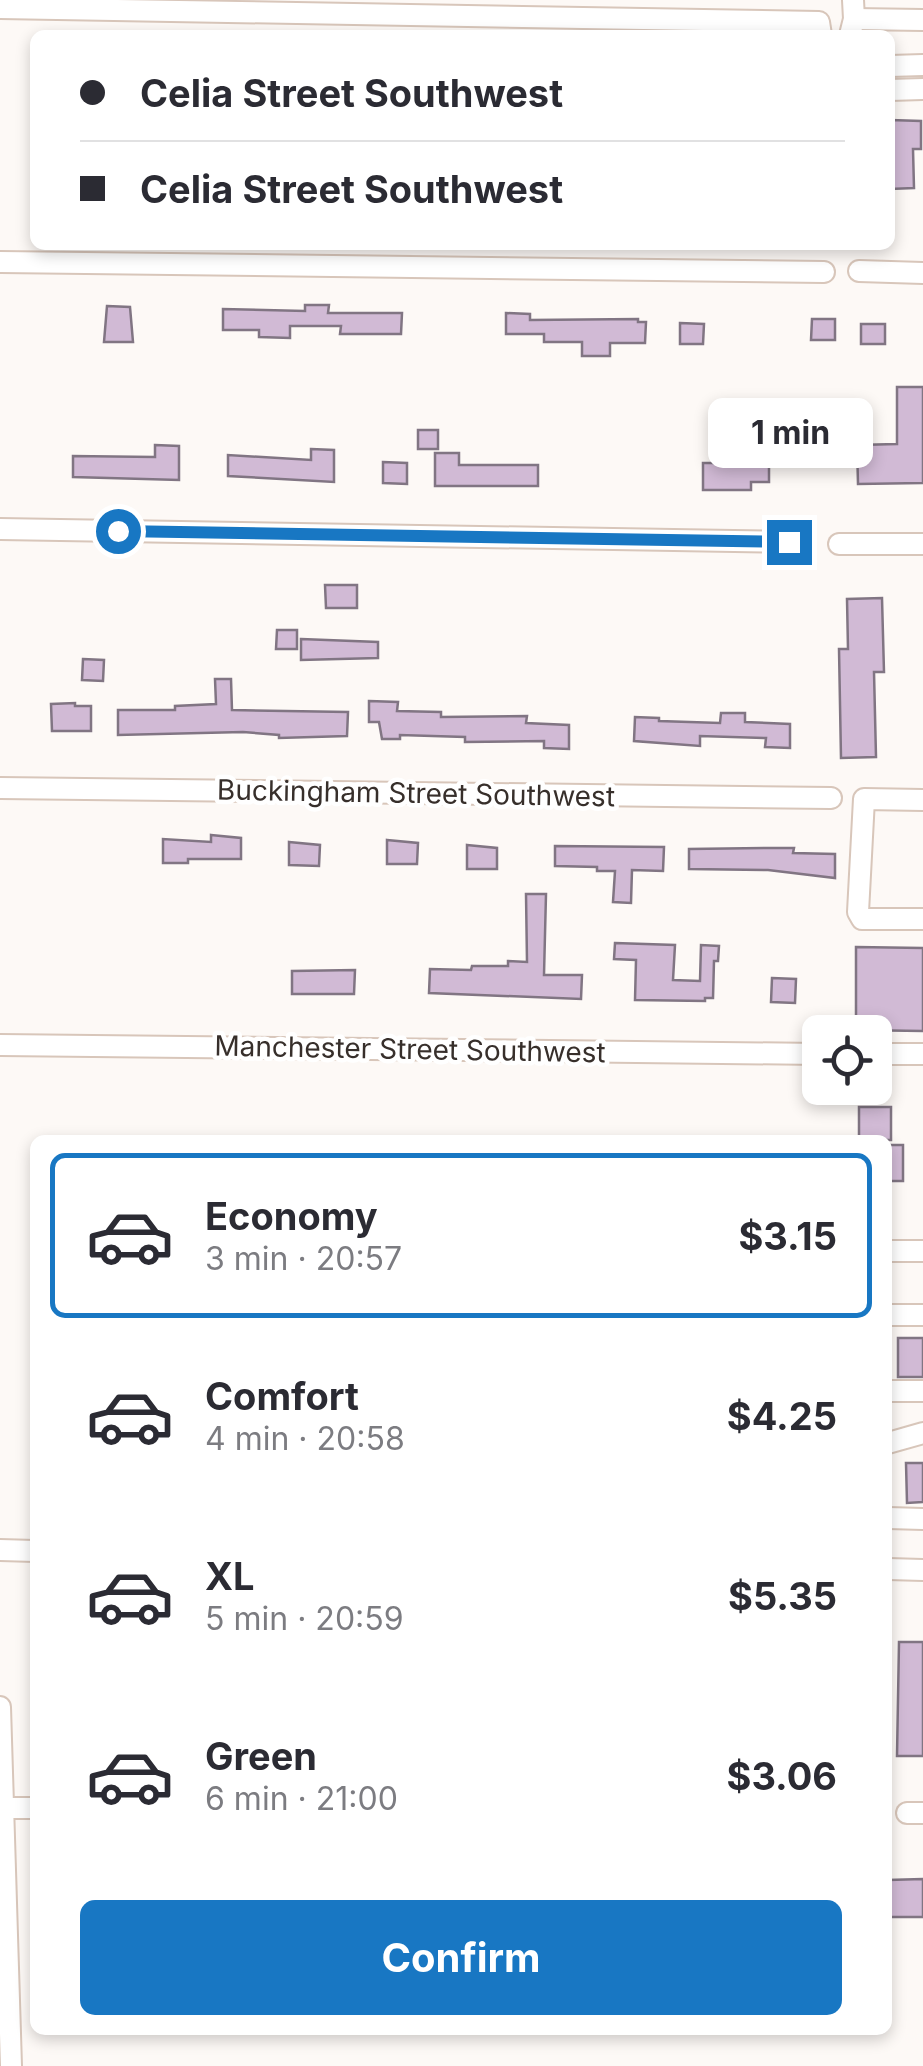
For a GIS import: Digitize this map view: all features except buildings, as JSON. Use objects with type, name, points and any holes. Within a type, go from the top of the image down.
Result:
[{"type":"street","points":[[0,8],[820,28]]},
{"type":"street","points":[[852,18],[923,20]]},
{"type":"street","points":[[895,66],[923,65]]},
{"type":"street","points":[[895,90],[923,89]]},
{"type":"street","points":[[0,262],[824,272]]},
{"type":"street","points":[[859,271],[923,273]]},
{"type":"street","points":[[0,529],[789,542]]},
{"type":"street","points":[[838,544],[923,544]]},
{"type":"street","name":"Buckingham Street Southwest","points":[[0,788],[831,798]]},
{"type":"street","points":[[923,800],[864,800],[858,912],[862,919],[923,920]]},
{"type":"street","name":"Manchester Street Southwest","points":[[0,1044],[802,1054]]},
{"type":"street","points":[[892,1054],[923,1054]]},
{"type":"street","points":[[892,1251],[923,1252]]},
{"type":"street","points":[[892,1315],[923,1315]]},
{"type":"street","points":[[892,1392],[923,1391]]},
{"type":"street","points":[[892,1441],[923,1433]]},
{"type":"street","points":[[892,1518],[923,1518]]},
{"type":"street","points":[[0,1550],[30,1551]]},
{"type":"street","points":[[892,1569],[923,1570]]},
{"type":"street","points":[[0,1707],[11,2066]]},
{"type":"street","points":[[4,1808],[30,1808]]},
{"type":"route","points":[[118,531],[789,542]]}]
